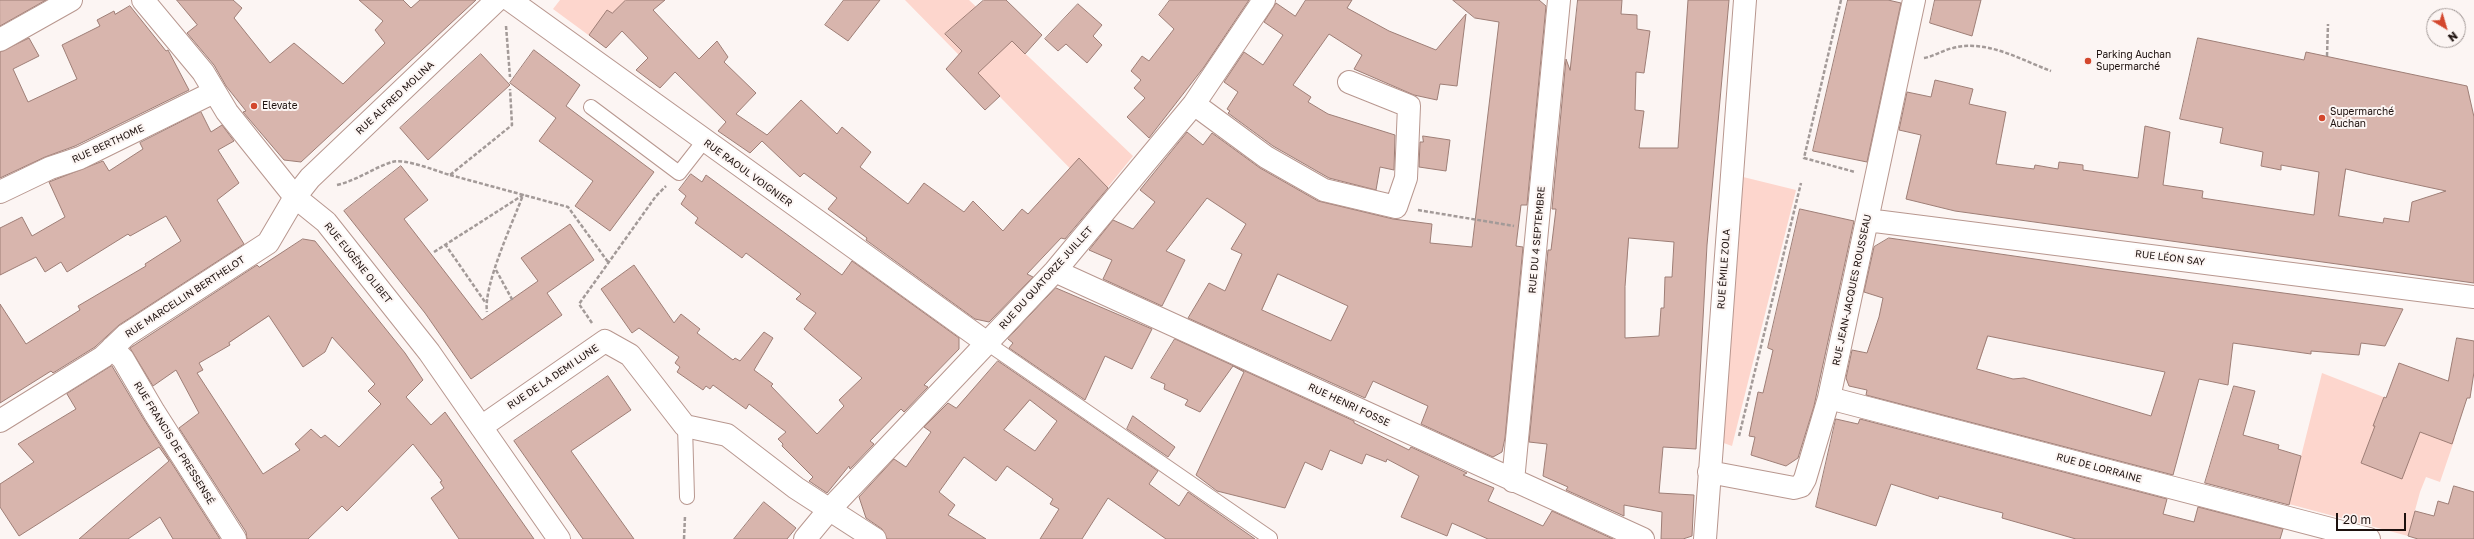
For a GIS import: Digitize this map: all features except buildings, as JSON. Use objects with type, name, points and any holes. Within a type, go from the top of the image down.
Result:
[{"type":"street","points":[[0,40],[71,0]]},
{"type":"street","name":"RUE EUGÈNE OLIBET","points":[[143,0],[202,72],[227,112],[295,197],[326,222],[429,352],[559,539]]},
{"type":"street","name":"RUE ALFRED MOLINA","points":[[295,197],[310,178],[497,0]]},
{"type":"street","name":"RUE RAOUL VOIGNIER","points":[[510,0],[704,141],[987,343]]},
{"type":"street","name":"RUE DU QUATORZE JUILLET","points":[[806,539],[829,510],[1055,271],[1194,104],[1264,0]]},
{"type":"street","name":"RUE DU 4 SEPTEMBRE","points":[[1513,481],[1559,0]]},
{"type":"street","name":"RUE ÉMILE ZOLA","points":[[1705,539],[1745,0]]},
{"type":"street","name":"RUE JEAN-JACQUES ROUSSEAU","points":[[1709,472],[1794,488],[1801,486],[1829,398],[1914,0]]},
{"type":"street","points":[[1194,104],[1266,157],[1324,190],[1396,207],[1406,178],[1409,106],[1349,82]]},
{"type":"street","name":"RUE BERTHOME","points":[[0,192],[50,168],[80,158],[214,92]]},
{"type":"street","name":"RUE MARCELLIN BERTHELOT","points":[[0,421],[103,357],[126,335],[268,243],[295,197]]},
{"type":"street","name":"RUE LÉON SAY","points":[[1867,220],[2474,297]]},
{"type":"street","name":"RUE HENRI FOSSE","points":[[1055,271],[1643,539]]},
{"type":"street","name":"RUE DE LA DEMI LUNE","points":[[481,427],[605,341],[630,355],[685,426]]},
{"type":"street","name":"RUE FRANCIS DE PRESSENSÉ","points":[[112,348],[123,359],[154,412],[235,539]]},
{"type":"street","name":"RUE DE LORRAINE","points":[[1829,398],[2369,539]]},
{"type":"street","points":[[685,426],[727,435],[796,488],[875,539]]},
{"type":"lane","points":[[591,107],[679,173],[704,141]]},
{"type":"lane","points":[[987,343],[1270,538]]},
{"type":"lane","points":[[685,426],[687,496]]},
{"type":"path","points":[[1841,0],[1804,158],[1876,177]]},
{"type":"path","points":[[505,21],[510,77]]},
{"type":"path","points":[[2327,56],[2328,24]]},
{"type":"path","points":[[1953,48],[1970,46],[1989,47],[2051,71]]},
{"type":"path","points":[[450,175],[512,125],[510,89]]},
{"type":"path","points":[[333,186],[356,180],[393,161],[410,163],[568,207],[608,262]]},
{"type":"path","points":[[605,341],[578,304],[656,196],[679,173]]},
{"type":"path","points":[[1739,436],[1801,183]]},
{"type":"path","points":[[434,252],[523,195]]},
{"type":"path","points":[[485,302],[495,270],[523,195]]},
{"type":"path","points":[[1396,207],[1538,230]]},
{"type":"path","points":[[445,244],[485,302],[487,312]]},
{"type":"path","points":[[495,270],[513,301]]},
{"type":"path","points":[[684,539],[687,496]]},
{"type":"shaded area","points":[[560,0],[652,0],[606,48],[553,9]]},
{"type":"shaded area","points":[[905,0],[969,0],[1133,156],[1099,198]]},
{"type":"shaded area","points":[[1735,175],[1796,190],[1732,446],[1718,441]]},
{"type":"shaded area","points":[[2322,373],[2445,421],[2441,434],[2455,438],[2440,482],[2426,477],[2420,492],[2408,536],[2289,504]]},
{"type":"place","name":"Parking Auchan Supermarché","points":[[2088,61]]},
{"type":"place","name":"Elevate","points":[[254,106]]},
{"type":"place","name":"Supermarché Auchan","points":[[2322,118]]}]
